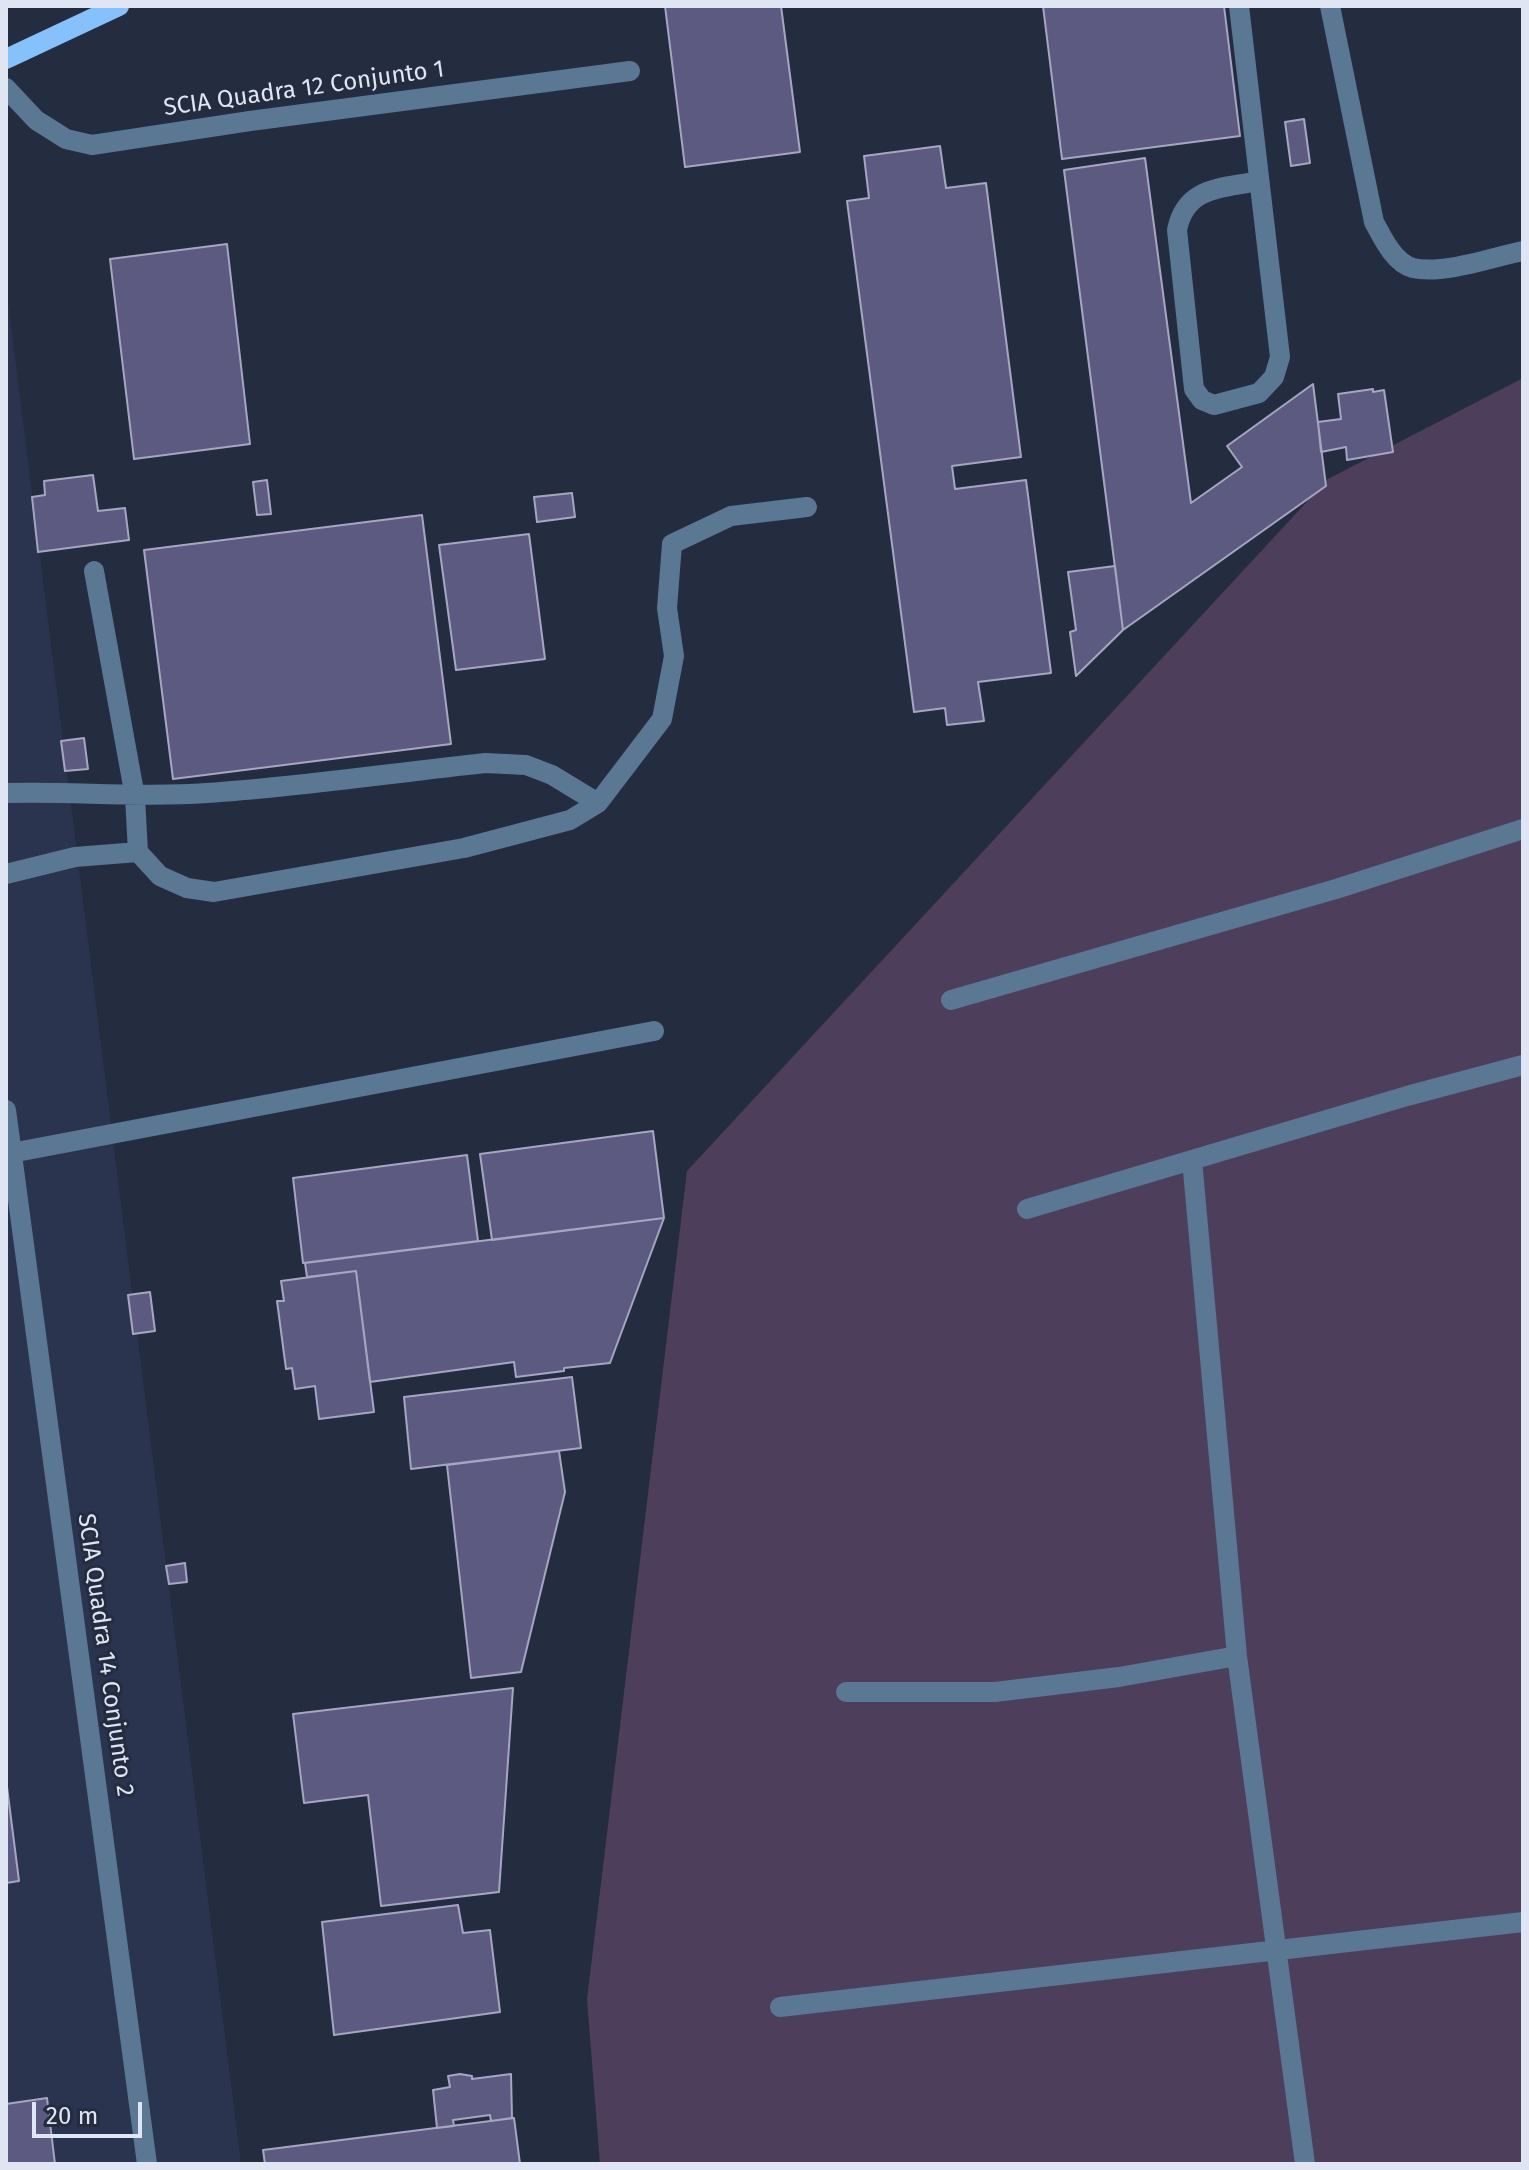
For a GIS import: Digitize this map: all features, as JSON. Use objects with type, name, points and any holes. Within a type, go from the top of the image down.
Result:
[{"type":"main road","points":[[6,59],[119,6]]},
{"type":"street","points":[[1239,6],[1280,357],[1274,377],[1259,393],[1214,405],[1202,400],[1194,389],[1177,230],[1187,203],[1199,194],[1258,181]]},
{"type":"street","points":[[1330,6],[1374,222],[1386,246],[1410,267],[1425,268],[1523,251]]},
{"type":"street","name":"SCIA Quadra 12 Conjunto 1","points":[[6,88],[36,120],[66,139],[92,145],[630,71]]},
{"type":"street","points":[[94,571],[135,797],[138,852],[160,876],[187,888],[214,892],[464,848],[570,820],[598,803],[662,719],[674,656],[667,608],[672,544],[731,516],[807,507]]},
{"type":"street","points":[[6,793],[68,791],[135,797],[209,793],[485,763],[526,765],[552,775],[598,803]]},
{"type":"street","points":[[951,1000],[1336,889],[1523,829]]},
{"type":"street","points":[[6,874],[75,857],[138,852]]},
{"type":"street","points":[[9,1154],[654,1031]]},
{"type":"street","points":[[1027,1209],[1407,1096],[1523,1065]]},
{"type":"street","name":"SCIA Quadra 14 Conjunto 2","points":[[6,1110],[9,1154],[147,2164]]},
{"type":"street","points":[[1192,1160],[1237,1656],[1305,2164]]},
{"type":"street","points":[[846,1692],[995,1692],[1119,1677],[1237,1656]]},
{"type":"street","points":[[780,2007],[1523,1922]]},
{"type":"shaded area","points":[[6,286],[241,2164],[6,2164]]},
{"type":"shaded area","points":[[1523,378],[1523,2164],[600,2164],[587,1999],[687,1171],[1328,479]]},
{"type":"building","points":[[665,6],[781,6],[800,152],[685,167]]},
{"type":"building","points":[[1043,6],[1224,6],[1240,136],[1062,159]]},
{"type":"building","points":[[1304,119],[1310,163],[1291,166],[1285,122]]},
{"type":"building","points":[[940,146],[946,188],[986,183],[1021,457],[952,466],[955,489],[1026,480],[1051,673],[978,682],[984,721],[947,725],[945,708],[914,712],[847,201],[869,198],[864,156]]},
{"type":"building","points":[[1145,158],[1191,503],[1242,467],[1227,446],[1313,384],[1326,486],[1123,630],[1064,170]]},
{"type":"building","points":[[227,244],[250,444],[134,459],[110,259]]},
{"type":"building","points":[[1373,389],[1373,392],[1384,390],[1393,452],[1347,460],[1346,447],[1321,452],[1318,422],[1341,419],[1338,394]]},
{"type":"building","points":[[93,475],[98,511],[125,508],[129,540],[38,552],[32,497],[45,495],[44,481]]},
{"type":"building","points":[[267,480],[271,514],[257,515],[253,482]]},
{"type":"building","points":[[572,493],[575,517],[537,522],[534,497]]},
{"type":"building","points":[[422,515],[451,744],[173,779],[144,550]]},
{"type":"building","points":[[529,534],[545,659],[456,670],[439,545]]},
{"type":"building","points":[[1115,566],[1123,630],[1076,676],[1070,632],[1076,630],[1068,572]]},
{"type":"building","points":[[84,738],[88,769],[65,771],[61,741]]},
{"type":"building","points":[[653,1131],[664,1218],[492,1240],[480,1154]]},
{"type":"building","points":[[467,1155],[478,1241],[303,1263],[293,1178]]},
{"type":"building","points":[[664,1218],[610,1363],[564,1368],[564,1371],[516,1377],[514,1362],[370,1382],[356,1271],[307,1277],[305,1263]]},
{"type":"building","points":[[356,1271],[374,1412],[319,1419],[315,1386],[295,1389],[292,1368],[286,1369],[277,1301],[284,1301],[281,1281]]},
{"type":"building","points":[[150,1292],[155,1331],[133,1334],[128,1295]]},
{"type":"building","points":[[572,1377],[581,1448],[411,1469],[404,1397]]},
{"type":"building","points":[[559,1451],[565,1492],[521,1672],[471,1678],[447,1465]]},
{"type":"building","points":[[185,1563],[187,1582],[169,1584],[166,1566]]},
{"type":"building","points":[[513,1688],[499,1892],[381,1906],[368,1795],[304,1803],[293,1714]]},
{"type":"building","points":[[6,1779],[19,1881],[6,1883]]},
{"type":"building","points":[[458,1905],[463,1933],[490,1930],[500,2012],[334,2035],[322,1922]]},
{"type":"building","points":[[511,2074],[512,2118],[491,2121],[490,2115],[453,2120],[454,2126],[437,2128],[433,2090],[450,2087],[448,2076],[472,2076],[472,2079]]},
{"type":"building","points":[[47,2098],[55,2164],[6,2164],[6,2104]]},
{"type":"building","points":[[514,2118],[520,2164],[265,2164],[263,2150]]}]
